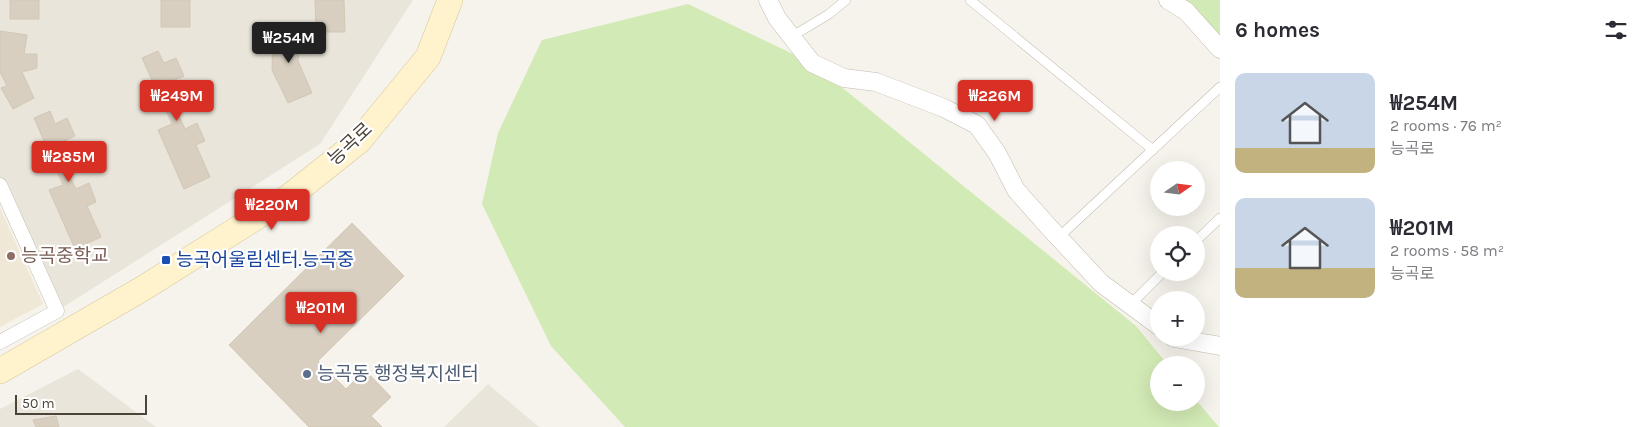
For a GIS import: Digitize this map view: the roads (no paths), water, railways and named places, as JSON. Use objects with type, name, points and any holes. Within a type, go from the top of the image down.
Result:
[{"type":"main road","name":"능곡로","points":[[0,371],[142,289],[290,196],[359,141],[428,57],[450,0]]},
{"type":"street","points":[[768,0],[777,18],[812,63],[844,78],[876,82],[944,108],[977,125],[997,153],[1016,190],[1101,283],[1150,319]]},
{"type":"street","points":[[1168,0],[1186,11],[1220,49]]},
{"type":"street","points":[[0,185],[56,311],[0,342]]},
{"type":"street","points":[[1205,343],[1220,346]]},
{"type":"lane","points":[[791,37],[829,14],[846,0]]},
{"type":"lane","points":[[970,0],[1153,150]]},
{"type":"lane","points":[[1058,237],[1220,87]]},
{"type":"lane","points":[[1205,232],[1220,218]]},
{"type":"lane","points":[[1130,304],[1154,281]]},
{"type":"place","name":"능곡중학교","points":[[11,256]]},
{"type":"place","name":"능곡어울림센터.능곡중","points":[[166,260]]},
{"type":"place","name":"능곡동 행정복지센터","points":[[307,374]]}]
